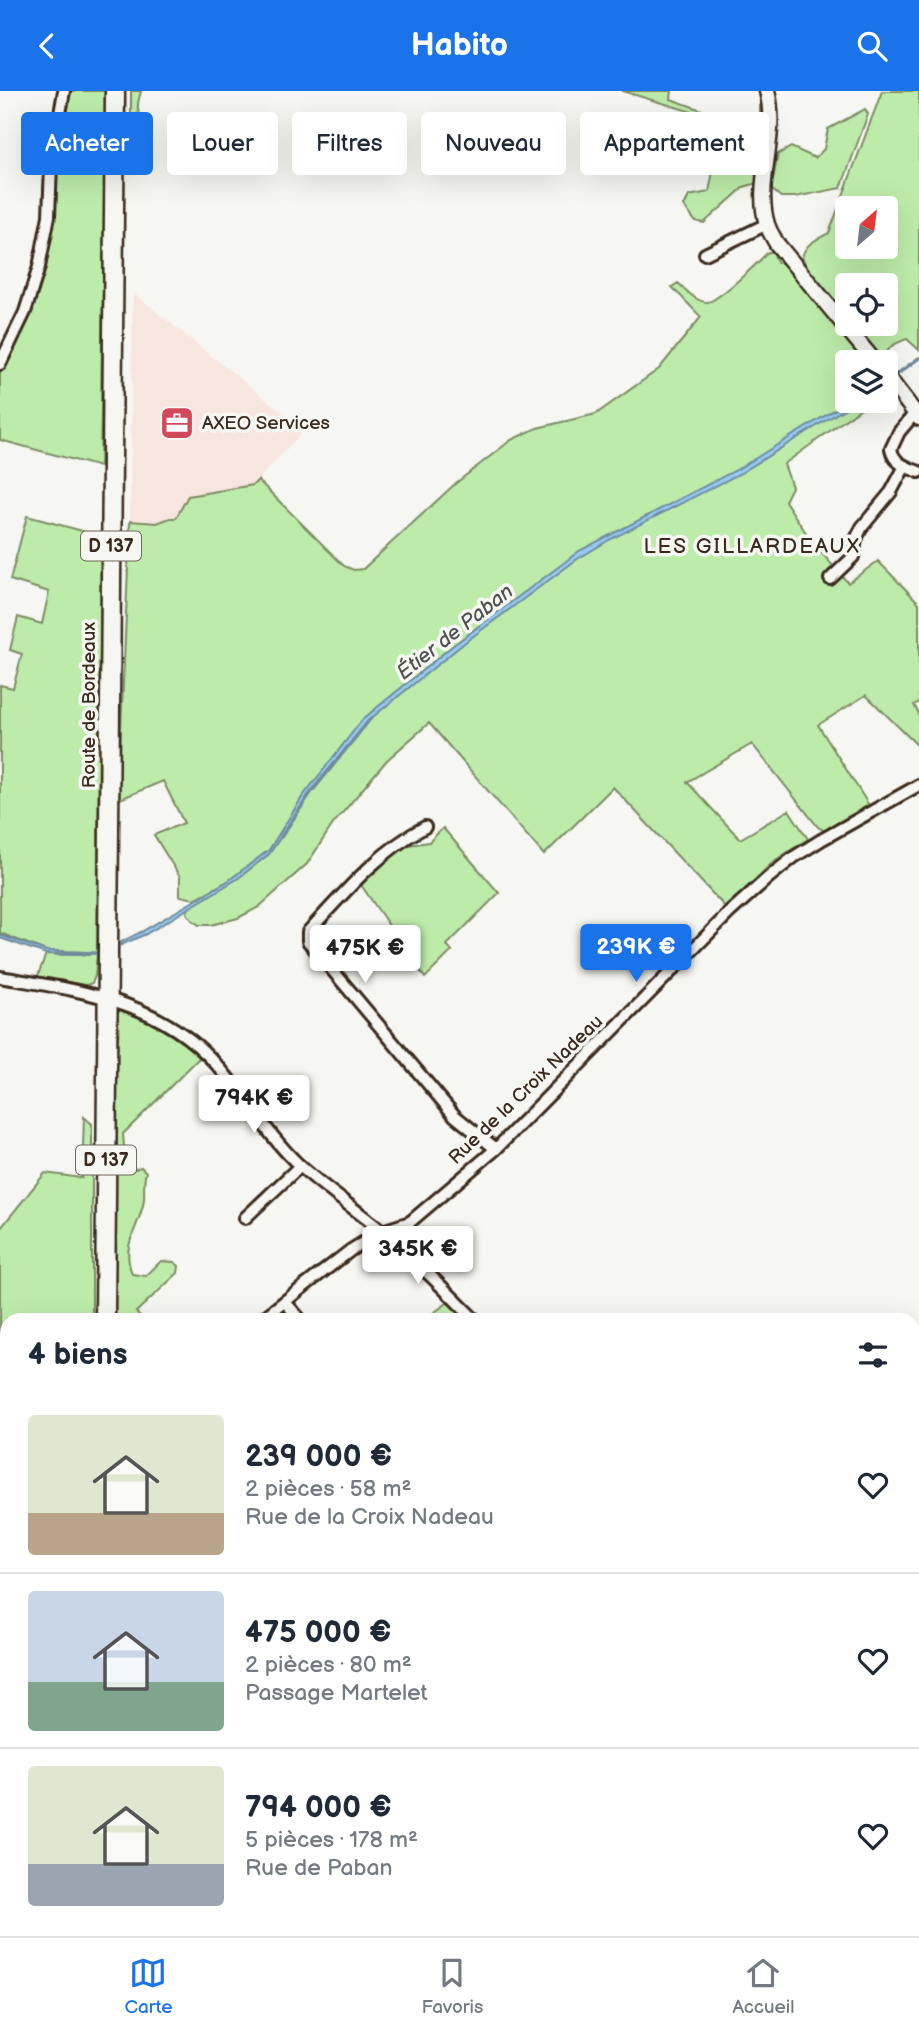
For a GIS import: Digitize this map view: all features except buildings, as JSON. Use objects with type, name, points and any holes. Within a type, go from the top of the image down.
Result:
[{"type":"main road","name":"Route de Bordeaux","points":[[105,1313],[115,91]]},
{"type":"street","points":[[0,364],[25,312],[39,267],[49,216],[51,165],[64,91]]},
{"type":"street","points":[[767,91],[772,116],[763,197],[767,224],[777,244],[865,350]]},
{"type":"street","points":[[705,254],[767,224]]},
{"type":"street","points":[[898,391],[917,416],[899,432],[891,449],[894,458],[919,472]]},
{"type":"street","points":[[830,579],[853,557],[856,539],[862,527],[891,492],[905,466]]},
{"type":"street","name":"Rue de la Croix Nadeau","points":[[270,1313],[351,1250],[382,1231],[410,1222],[496,1149],[730,912],[769,877],[821,840],[919,785]]},
{"type":"street","points":[[425,827],[406,837],[355,882],[308,932],[308,941],[455,1116],[496,1149]]},
{"type":"street","points":[[0,977],[65,989],[145,1011],[194,1041],[219,1067],[300,1166],[382,1231],[468,1313]]},
{"type":"street","points":[[245,1218],[300,1166]]},
{"type":"street","points":[[285,1301],[295,1313]]},
{"type":"shaded area","points":[[133,293],[304,430],[253,485],[188,496],[172,525],[130,521]]},
{"type":"green space","points":[[66,91],[106,91],[106,112],[63,112]]},
{"type":"green space","points":[[131,91],[141,91],[139,112],[131,112]]},
{"type":"green space","points":[[622,91],[672,91],[671,99],[707,112],[692,112]]},
{"type":"green space","points":[[882,91],[919,91],[919,350],[907,339],[889,350],[871,350],[860,336],[898,336],[898,273],[835,273],[835,305],[803,265],[805,263],[802,257],[812,242],[829,233],[835,217],[835,259],[898,259],[898,196],[843,196]]},
{"type":"green space","points":[[768,94],[766,112],[760,112],[760,96]]},
{"type":"green space","points":[[865,109],[868,114],[841,188],[795,197],[781,197],[771,189],[778,154],[791,147],[815,158],[824,149],[828,129]]},
{"type":"green space","points":[[53,175],[105,175],[100,467],[0,440],[0,364],[39,267]]},
{"type":"green space","points":[[712,175],[761,175],[760,182],[744,187],[704,223],[695,221],[684,206],[689,196],[709,192]]},
{"type":"green space","points":[[768,252],[773,252],[777,262],[793,272],[835,324],[835,336],[844,336],[855,350],[835,350],[835,413],[854,413],[784,464],[792,487],[785,501],[812,542],[848,583],[878,561],[919,603],[919,702],[914,705],[919,714],[919,747],[866,695],[818,725],[870,807],[825,831],[818,827],[752,744],[687,782],[740,839],[789,810],[808,839],[774,861],[726,908],[613,787],[544,855],[429,723],[387,760],[333,824],[307,864],[259,907],[238,918],[211,925],[199,925],[192,920],[187,913],[189,907],[237,879],[269,854],[309,794],[303,796],[269,850],[228,881],[195,899],[180,896],[180,877],[154,835],[184,823],[163,781],[118,800],[130,521],[157,523],[176,518],[188,496],[253,485],[258,480],[344,566],[354,570],[363,569],[456,483],[511,440],[537,428],[596,414],[659,369],[701,317],[672,287],[678,283],[695,298],[707,302],[728,289]],"holes":[[[493,617],[354,732],[445,652]]]},
{"type":"green space","points":[[27,516],[101,536],[97,953],[95,976],[92,983],[86,985],[37,978],[46,954],[89,955],[89,952],[46,951],[0,933],[0,685],[13,688],[22,654],[10,650],[18,617],[42,624],[49,592],[10,580]]},
{"type":"green space","points":[[443,828],[499,893],[447,945],[452,951],[425,978],[359,882],[401,846],[429,842]]},
{"type":"green space","points":[[120,1008],[159,1022],[202,1055],[123,1134],[126,1172],[141,1167],[146,1172],[143,1205],[129,1246],[132,1274],[146,1276],[161,1261],[174,1262],[179,1266],[178,1273],[137,1313],[109,1313],[112,1060],[119,1032],[116,1009]]},
{"type":"green space","points":[[84,1117],[92,1124],[92,1313],[0,1313],[0,1229],[45,1173],[82,1178]]},
{"type":"green space","points":[[450,1301],[461,1313],[433,1313]]},
{"type":"water","points":[[835,410],[835,413],[838,413],[741,473],[609,540],[576,560],[468,640],[369,720],[316,785],[269,854],[237,879],[146,934],[121,945],[121,942],[228,881],[269,850],[303,796],[363,719],[451,647],[579,551],[738,469]]},
{"type":"water","points":[[0,935],[46,951],[89,952],[89,955],[46,954],[0,938]]},
{"type":"waterway","name":"Étier de Paban","points":[[898,373],[919,358]]},
{"type":"waterway","name":"Étier de Paban","points":[[281,837],[310,794],[371,718]]},
{"type":"waterway","name":"Étier de Paban","points":[[56,954],[97,953]]},
{"type":"place","name":"AXEO Services","points":[[177,423]]},
{"type":"district","name":"LES GILLARDEAUX","points":[[752,546]]}]
